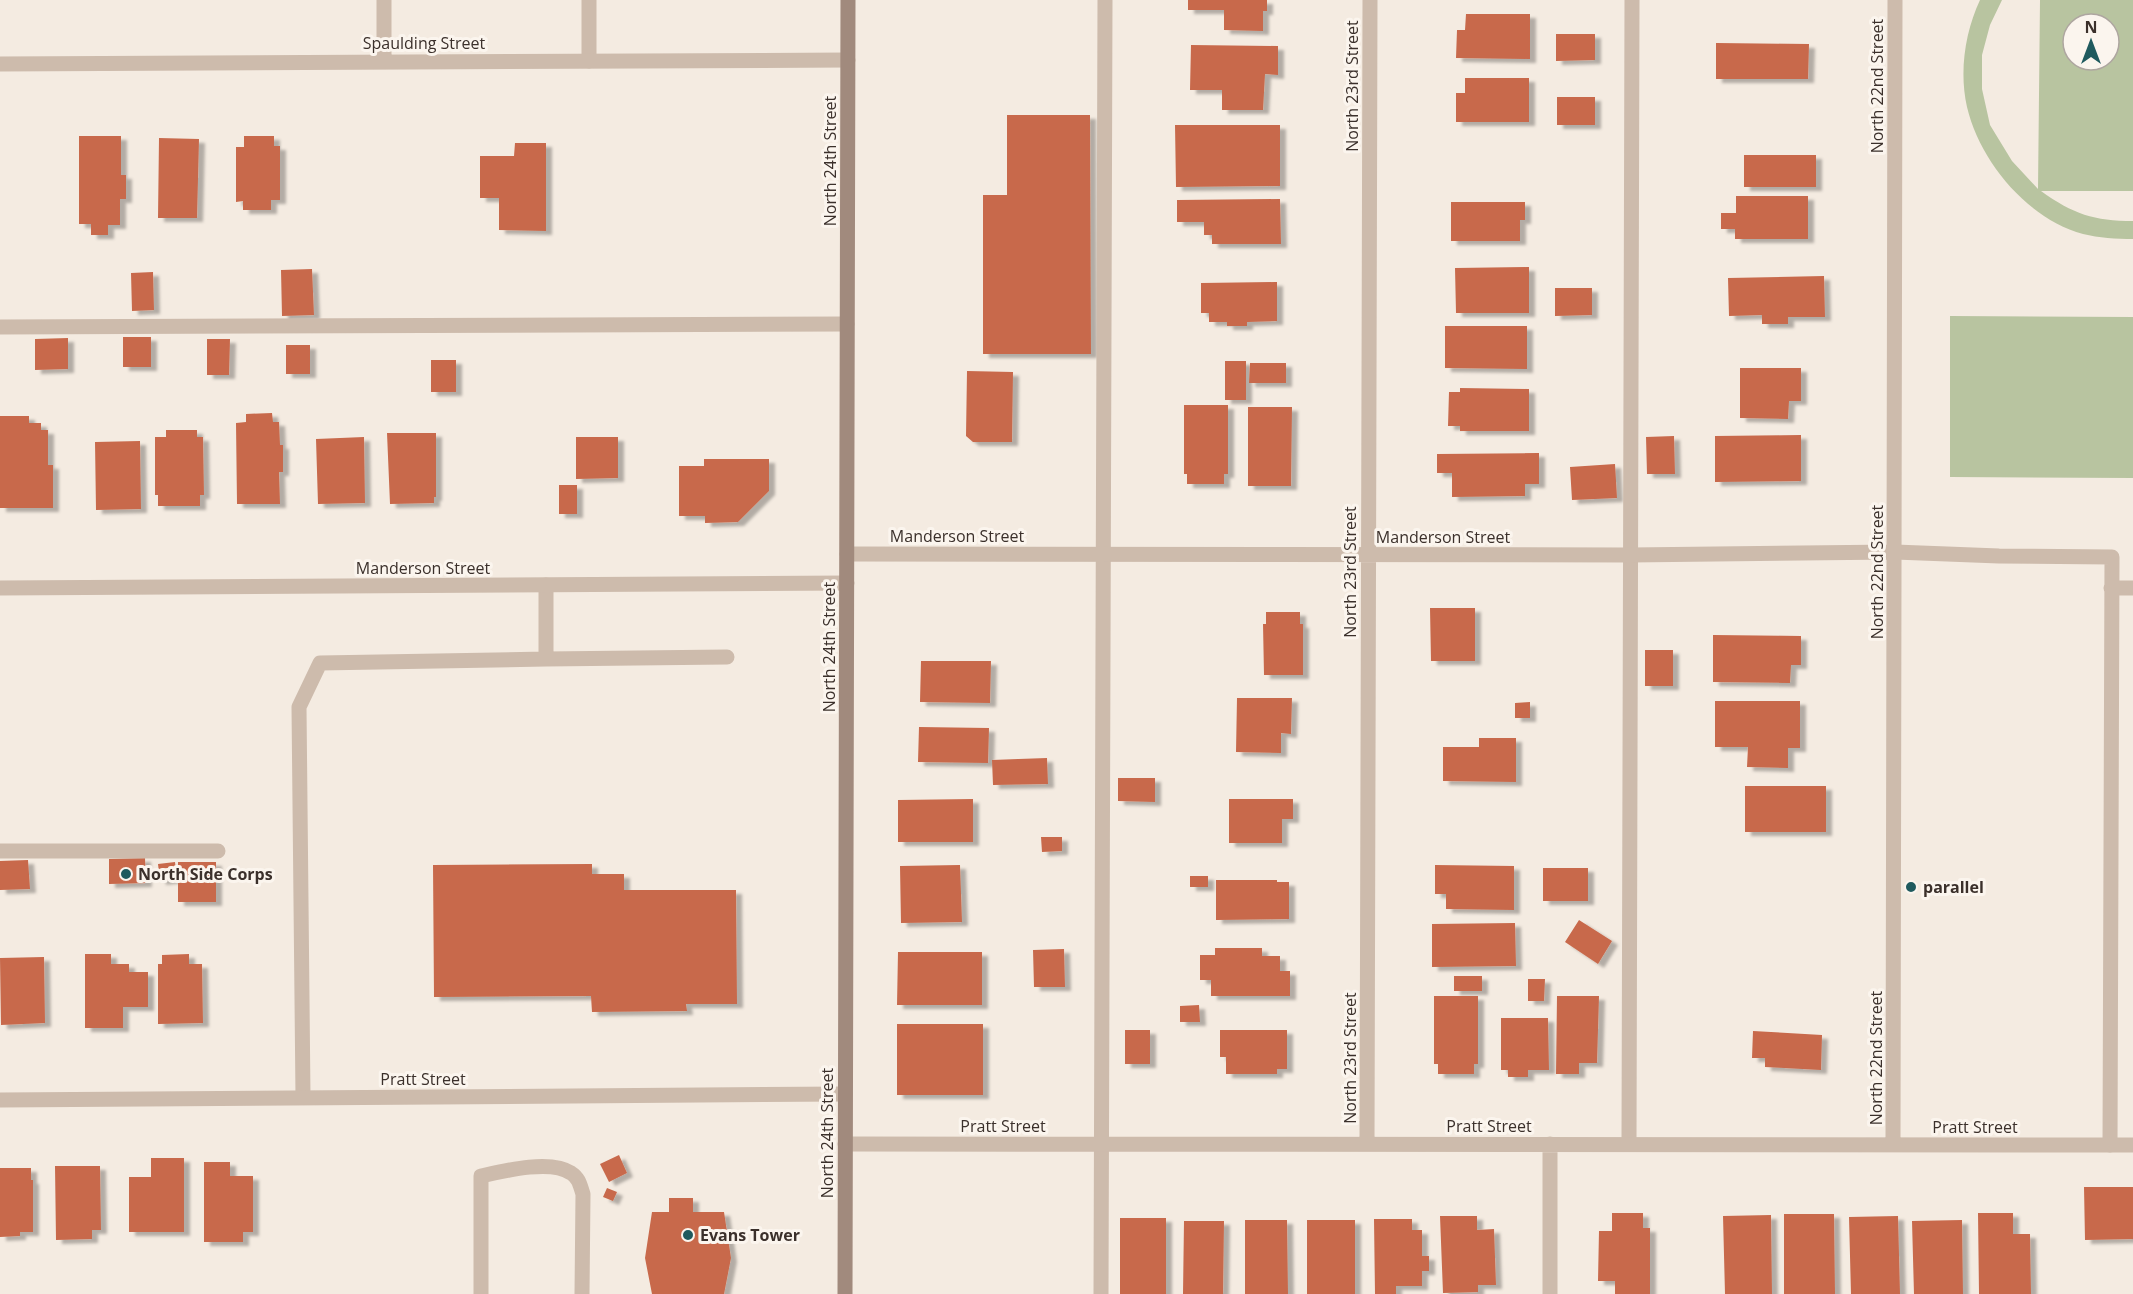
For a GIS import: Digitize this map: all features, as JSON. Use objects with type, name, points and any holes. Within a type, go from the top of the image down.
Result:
[{"type":"main road","name":"North 24th Street","points":[[846,1294],[848,0]]},
{"type":"street","points":[[384,0],[384,62]]},
{"type":"street","points":[[588,0],[589,61]]},
{"type":"street","points":[[1101,1294],[1105,0]]},
{"type":"street","name":"North 23rd Street","points":[[1367,1144],[1370,0]]},
{"type":"street","points":[[1629,1144],[1632,0]]},
{"type":"street","name":"North 22nd Street","points":[[1893,1145],[1894,0]]},
{"type":"street","name":"Spaulding Street","points":[[0,64],[848,60]]},
{"type":"street","points":[[0,327],[847,324]]},
{"type":"street","name":"Manderson Street","points":[[847,554],[1630,555],[1894,552],[2112,557],[2111,588]]},
{"type":"street","name":"Manderson Street","points":[[0,588],[847,583]]},
{"type":"street","points":[[546,585],[546,659]]},
{"type":"street","points":[[2110,1145],[2111,588],[2133,588]]},
{"type":"street","points":[[303,1098],[299,707],[320,663],[727,657]]},
{"type":"street","points":[[0,851],[218,851]]},
{"type":"street","name":"Pratt Street","points":[[0,1100],[846,1094]]},
{"type":"street","name":"Pratt Street","points":[[846,1144],[2133,1145]]},
{"type":"street","points":[[1550,1144],[1550,1294]]},
{"type":"street","points":[[481,1294],[481,1176],[513,1169],[544,1168],[569,1172],[580,1183],[583,1194],[582,1294]]},
{"type":"green space","points":[[1980,0],[2002,0],[1990,25],[1982,55],[1982,89],[1990,125],[2012,161],[2038,189],[2040,0],[2133,0],[2133,191],[2041,191],[2084,215],[2107,220],[2133,221],[2133,239],[2083,234],[2063,226],[2044,216],[2009,186],[1983,148],[1973,128],[1967,107],[1964,66],[1971,25]]},
{"type":"green space","points":[[1950,316],[2133,317],[2133,478],[1950,477]]},
{"type":"building","points":[[1188,0],[1267,0],[1267,11],[1263,11],[1263,31],[1224,30],[1224,10],[1188,10]]},
{"type":"building","points":[[1466,14],[1530,14],[1530,59],[1456,58],[1457,30],[1465,30]]},
{"type":"building","points":[[1556,34],[1595,34],[1595,60],[1556,61]]},
{"type":"building","points":[[1716,43],[1809,44],[1808,79],[1716,79]]},
{"type":"building","points":[[1191,45],[1278,46],[1278,75],[1265,74],[1263,110],[1222,110],[1222,90],[1190,90]]},
{"type":"building","points":[[1465,78],[1529,78],[1529,122],[1456,122],[1456,93],[1465,93]]},
{"type":"building","points":[[1557,97],[1595,97],[1595,125],[1557,125]]},
{"type":"building","points":[[1007,115],[1090,115],[1091,354],[983,354],[983,195],[1007,195]]},
{"type":"building","points":[[1175,125],[1280,125],[1280,186],[1176,187]]},
{"type":"building","points":[[79,136],[121,136],[121,175],[126,175],[126,199],[120,199],[120,225],[108,225],[108,235],[91,235],[91,224],[79,224]]},
{"type":"building","points":[[244,136],[274,136],[274,146],[280,146],[280,200],[271,200],[271,210],[243,210],[243,201],[236,202],[236,147],[244,147]]},
{"type":"building","points":[[159,138],[199,139],[197,218],[158,218]]},
{"type":"building","points":[[515,143],[546,143],[546,231],[499,230],[499,198],[480,198],[480,156],[514,156]]},
{"type":"building","points":[[1744,155],[1816,155],[1816,187],[1744,187]]},
{"type":"building","points":[[1736,196],[1808,196],[1808,239],[1735,239],[1735,229],[1721,229],[1721,213],[1736,213]]},
{"type":"building","points":[[1280,199],[1281,244],[1212,244],[1212,235],[1204,235],[1204,222],[1177,222],[1177,200]]},
{"type":"building","points":[[1451,202],[1525,202],[1525,220],[1520,220],[1520,241],[1451,241]]},
{"type":"building","points":[[1529,267],[1529,313],[1456,313],[1455,268]]},
{"type":"building","points":[[312,269],[314,315],[282,316],[281,270]]},
{"type":"building","points":[[153,272],[154,310],[132,311],[131,273]]},
{"type":"building","points":[[1824,276],[1825,317],[1788,317],[1788,324],[1762,324],[1762,315],[1729,316],[1728,278]]},
{"type":"building","points":[[1277,282],[1277,321],[1247,322],[1247,326],[1227,326],[1227,322],[1209,322],[1209,313],[1201,313],[1201,283]]},
{"type":"building","points":[[1555,288],[1592,288],[1592,315],[1555,316]]},
{"type":"building","points":[[1445,326],[1527,326],[1527,369],[1445,368]]},
{"type":"building","points":[[123,337],[151,337],[151,367],[123,367]]},
{"type":"building","points":[[68,338],[68,369],[35,370],[35,339]]},
{"type":"building","points":[[207,339],[230,339],[229,375],[207,375]]},
{"type":"building","points":[[286,345],[310,345],[310,374],[286,374]]},
{"type":"building","points":[[431,360],[456,360],[456,392],[431,392]]},
{"type":"building","points":[[1225,361],[1246,361],[1246,400],[1225,400]]},
{"type":"building","points":[[1250,363],[1286,363],[1286,383],[1249,383]]},
{"type":"building","points":[[1740,368],[1801,368],[1801,401],[1789,401],[1788,419],[1740,418]]},
{"type":"building","points":[[967,371],[1013,372],[1012,442],[973,442],[966,436]]},
{"type":"building","points":[[1460,388],[1529,389],[1529,431],[1460,431],[1460,426],[1448,426],[1449,392],[1460,392]]},
{"type":"building","points":[[1184,405],[1228,405],[1228,474],[1224,474],[1224,484],[1187,484],[1187,474],[1184,474]]},
{"type":"building","points":[[1248,407],[1292,407],[1291,486],[1248,486]]},
{"type":"building","points":[[272,413],[273,422],[279,422],[280,445],[283,445],[283,472],[279,472],[280,504],[237,504],[236,423],[246,422],[246,414]]},
{"type":"building","points":[[0,416],[29,416],[29,423],[41,423],[41,430],[48,430],[48,465],[53,465],[53,508],[0,508]]},
{"type":"building","points":[[166,430],[197,430],[197,437],[203,437],[204,495],[200,495],[200,506],[158,506],[158,495],[155,495],[155,437],[166,437]]},
{"type":"building","points":[[387,433],[436,433],[436,497],[434,497],[434,503],[390,504]]},
{"type":"building","points":[[1801,435],[1801,481],[1715,482],[1715,436]]},
{"type":"building","points":[[1674,436],[1675,474],[1647,474],[1646,437]]},
{"type":"building","points":[[364,437],[365,503],[318,504],[316,439]]},
{"type":"building","points":[[576,437],[618,437],[618,478],[576,479]]},
{"type":"building","points":[[140,441],[141,509],[96,510],[95,442]]},
{"type":"building","points":[[1539,453],[1539,484],[1525,484],[1525,496],[1452,497],[1452,473],[1437,473],[1437,454]]},
{"type":"building","points":[[704,459],[769,459],[769,491],[738,522],[705,523],[705,516],[679,516],[679,466],[704,466]]},
{"type":"building","points":[[1615,464],[1617,498],[1572,500],[1570,467]]},
{"type":"building","points":[[559,485],[577,485],[577,514],[559,514]]},
{"type":"building","points":[[1430,608],[1475,608],[1475,661],[1431,661]]},
{"type":"building","points":[[1266,612],[1300,612],[1300,624],[1303,624],[1303,675],[1264,675],[1263,624],[1266,624]]},
{"type":"building","points":[[1713,635],[1801,636],[1801,665],[1791,665],[1790,683],[1713,682]]},
{"type":"building","points":[[1645,650],[1673,650],[1673,686],[1645,686]]},
{"type":"building","points":[[921,661],[991,661],[990,703],[920,702]]},
{"type":"building","points":[[1237,698],[1292,698],[1291,734],[1281,733],[1281,753],[1236,752]]},
{"type":"building","points":[[1715,701],[1800,701],[1800,748],[1788,748],[1788,768],[1747,767],[1748,747],[1715,747]]},
{"type":"building","points":[[1530,702],[1530,718],[1515,718],[1515,703]]},
{"type":"building","points":[[919,727],[989,728],[988,763],[918,762]]},
{"type":"building","points":[[1479,738],[1516,738],[1516,782],[1443,781],[1443,747],[1479,747]]},
{"type":"building","points":[[1047,758],[1048,784],[993,785],[992,760]]},
{"type":"building","points":[[1118,778],[1155,778],[1155,802],[1118,801]]},
{"type":"building","points":[[1745,786],[1826,786],[1826,832],[1745,832]]},
{"type":"building","points":[[973,799],[973,842],[898,842],[898,800]]},
{"type":"building","points":[[1229,799],[1293,799],[1293,819],[1282,819],[1282,843],[1229,843]]},
{"type":"building","points":[[1041,837],[1062,837],[1062,851],[1042,852]]},
{"type":"building","points":[[145,858],[146,883],[109,884],[109,859]]},
{"type":"building","points":[[28,860],[30,889],[0,890],[0,861]]},
{"type":"building","points":[[175,862],[177,879],[160,881],[158,864]]},
{"type":"building","points":[[178,862],[216,862],[216,902],[178,902]]},
{"type":"building","points":[[592,864],[592,874],[624,874],[624,890],[736,890],[737,1004],[686,1004],[687,1011],[592,1012],[591,996],[434,997],[433,865]]},
{"type":"building","points":[[960,865],[962,922],[901,923],[900,866]]},
{"type":"building","points":[[1435,865],[1514,866],[1514,910],[1446,909],[1446,894],[1435,894]]},
{"type":"building","points":[[1543,868],[1588,868],[1588,901],[1543,901]]},
{"type":"building","points":[[1190,876],[1208,876],[1208,887],[1190,887]]},
{"type":"building","points":[[1216,880],[1289,882],[1289,919],[1216,920]]},
{"type":"building","points":[[1579,920],[1612,941],[1598,964],[1565,942]]},
{"type":"building","points":[[1515,923],[1516,966],[1432,967],[1432,924]]},
{"type":"building","points":[[1215,948],[1262,948],[1262,956],[1280,956],[1280,971],[1290,971],[1290,996],[1211,996],[1211,980],[1200,980],[1200,955],[1215,955]]},
{"type":"building","points":[[1064,949],[1065,987],[1034,987],[1033,950]]},
{"type":"building","points":[[898,952],[982,952],[982,1005],[897,1005]]},
{"type":"building","points":[[85,954],[111,954],[111,964],[129,964],[129,972],[148,972],[148,1007],[123,1007],[123,1028],[85,1028]]},
{"type":"building","points":[[189,954],[189,964],[202,964],[203,1023],[158,1024],[158,964],[162,964],[162,955]]},
{"type":"building","points":[[44,957],[45,1023],[1,1025],[0,958]]},
{"type":"building","points":[[1454,976],[1482,976],[1482,991],[1454,991]]},
{"type":"building","points":[[1528,979],[1545,979],[1544,1001],[1528,1001]]},
{"type":"building","points":[[1434,996],[1478,996],[1478,1064],[1474,1064],[1474,1074],[1438,1074],[1438,1064],[1434,1064]]},
{"type":"building","points":[[1557,996],[1599,996],[1597,1063],[1579,1063],[1579,1074],[1556,1074]]},
{"type":"building","points":[[1199,1005],[1200,1022],[1180,1022],[1180,1006]]},
{"type":"building","points":[[1501,1018],[1548,1018],[1549,1070],[1528,1070],[1528,1077],[1508,1077],[1508,1070],[1501,1070]]},
{"type":"building","points":[[897,1024],[983,1024],[983,1095],[897,1095]]},
{"type":"building","points":[[1125,1030],[1150,1030],[1150,1064],[1125,1064]]},
{"type":"building","points":[[1220,1030],[1287,1030],[1287,1069],[1277,1069],[1277,1074],[1226,1074],[1226,1057],[1220,1057]]},
{"type":"building","points":[[1753,1031],[1822,1035],[1821,1070],[1765,1067],[1765,1058],[1752,1058]]},
{"type":"building","points":[[619,1155],[627,1173],[609,1182],[600,1164]]},
{"type":"building","points":[[151,1158],[184,1158],[184,1232],[129,1232],[129,1177],[151,1177]]},
{"type":"building","points":[[204,1162],[230,1162],[230,1176],[253,1176],[253,1232],[243,1232],[243,1242],[204,1242]]},
{"type":"building","points":[[55,1166],[100,1166],[101,1230],[92,1230],[92,1239],[56,1240]]},
{"type":"building","points":[[0,1168],[31,1168],[33,1232],[20,1232],[20,1236],[0,1237]]},
{"type":"building","points":[[2084,1187],[2133,1187],[2133,1239],[2085,1240]]},
{"type":"building","points":[[607,1188],[617,1192],[613,1201],[603,1197]]},
{"type":"building","name":"Evans Tower","points":[[669,1198],[693,1198],[693,1212],[724,1212],[731,1258],[724,1294],[652,1294],[645,1258],[652,1212],[669,1212]]},
{"type":"building","points":[[1612,1213],[1643,1213],[1643,1228],[1650,1228],[1650,1294],[1615,1294],[1615,1281],[1598,1281],[1599,1231],[1612,1231]]},
{"type":"building","points":[[1978,1213],[2013,1213],[2013,1234],[2030,1234],[2031,1294],[1979,1294]]},
{"type":"building","points":[[1784,1214],[1834,1214],[1835,1294],[1784,1294]]},
{"type":"building","points":[[1771,1215],[1772,1294],[1725,1294],[1723,1216]]},
{"type":"building","points":[[1440,1216],[1477,1216],[1477,1230],[1494,1229],[1496,1285],[1478,1285],[1478,1292],[1443,1293]]},
{"type":"building","points":[[1898,1216],[1900,1294],[1851,1294],[1849,1217]]},
{"type":"building","points":[[1120,1218],[1166,1218],[1166,1294],[1120,1294]]},
{"type":"building","points":[[1374,1219],[1412,1219],[1412,1230],[1422,1230],[1422,1256],[1429,1256],[1429,1271],[1422,1271],[1422,1286],[1396,1286],[1396,1294],[1375,1294]]},
{"type":"building","points":[[1245,1220],[1287,1220],[1288,1294],[1245,1294]]},
{"type":"building","points":[[1307,1220],[1355,1220],[1355,1294],[1307,1294]]},
{"type":"building","points":[[1962,1220],[1963,1294],[1914,1294],[1912,1221]]},
{"type":"building","points":[[1184,1221],[1224,1221],[1223,1294],[1183,1294]]},
{"type":"place","name":"North Side Corps","points":[[126,874]]},
{"type":"place","name":"parallel","points":[[1911,887]]},
{"type":"place","name":"Evans Tower","points":[[688,1235]]}]
